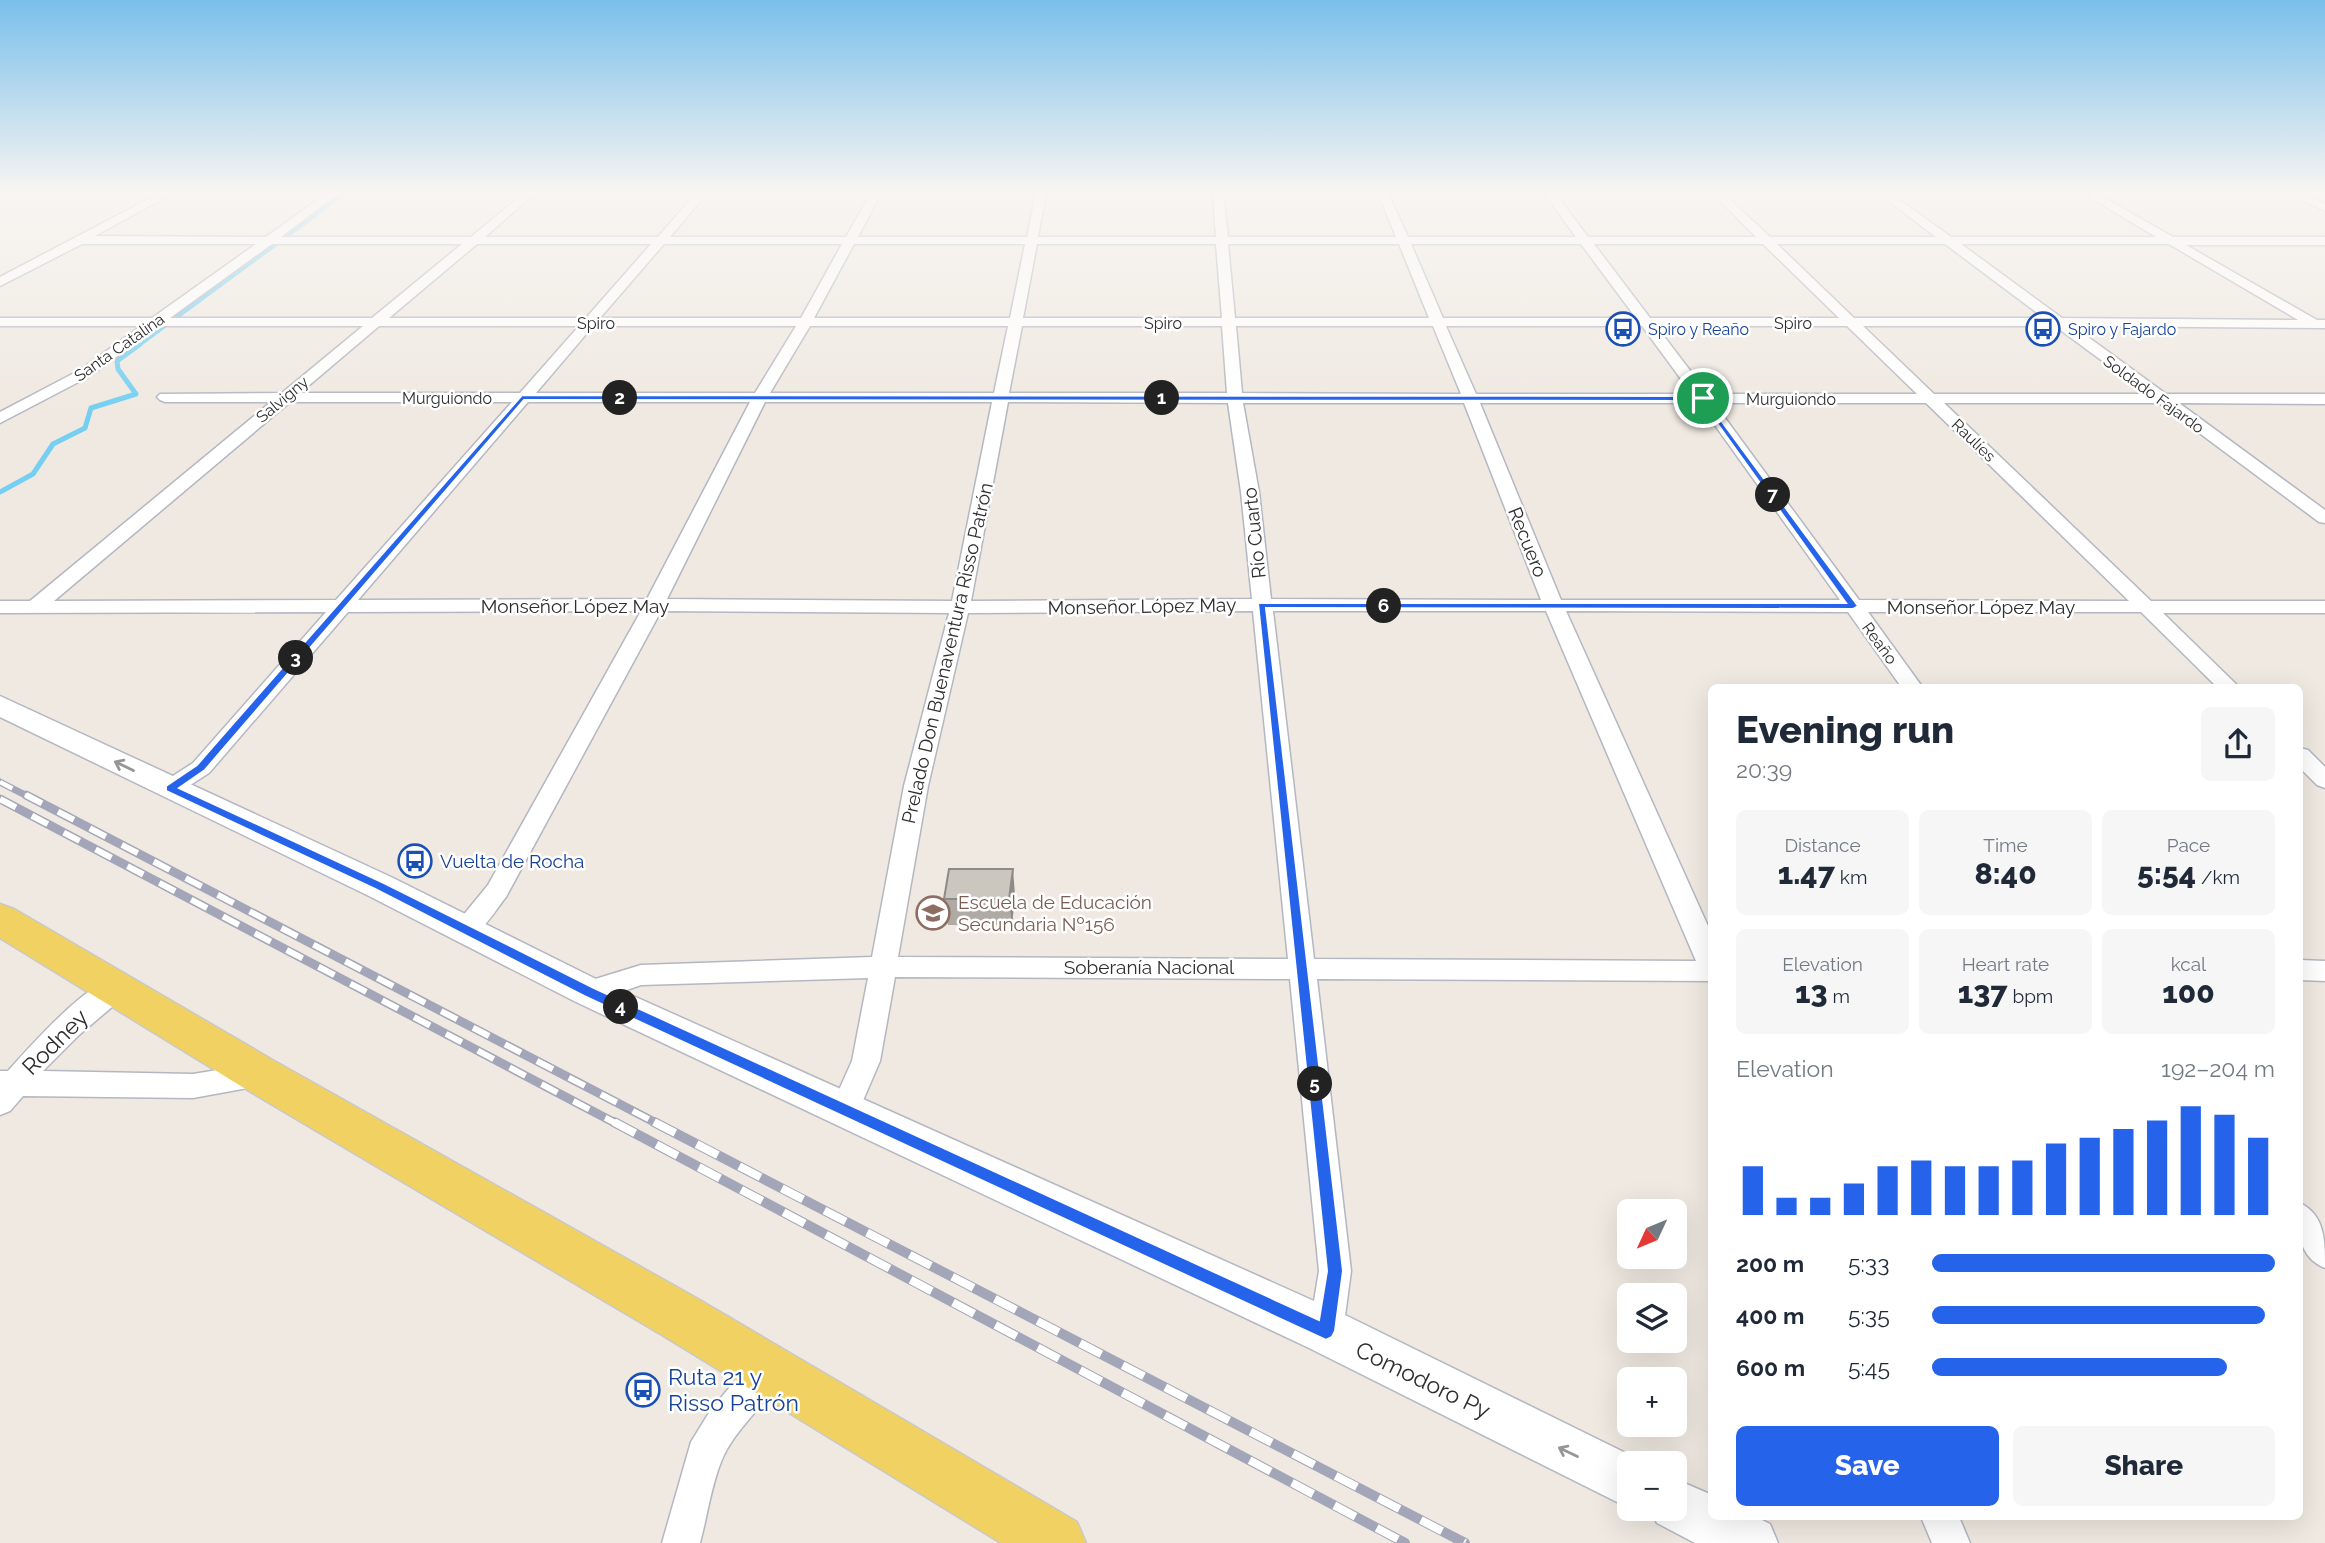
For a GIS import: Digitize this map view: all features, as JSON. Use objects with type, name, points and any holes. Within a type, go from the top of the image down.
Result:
[{"type":"main road","name":"Comodoro Py","points":[[0,705],[170,789],[379,886],[589,992],[1326,1331],[1617,1476]]},
{"type":"main road","points":[[0,919],[260,1075],[668,1310],[765,1371],[1056,1543]]},
{"type":"main road","points":[[1687,1511],[1751,1543]]},
{"type":"street","points":[[0,282],[32,265]]},
{"type":"street","name":"Santa Catalina","points":[[0,418],[75,379],[159,322],[235,265]]},
{"type":"street","name":"Salvigny","points":[[35,607],[442,265]]},
{"type":"street","points":[[170,789],[207,761],[639,265]]},
{"type":"street","points":[[465,929],[497,891],[654,605],[760,397],[805,323],[835,265]]},
{"type":"street","name":"Prelado Don Buenaventura Risso Patrón","points":[[845,1110],[866,1060],[916,786],[960,607],[1025,265]]},
{"type":"street","name":"Río Cuarto","points":[[1224,265],[1235,398],[1250,492],[1335,1271],[1326,1331]]},
{"type":"street","name":"Recuero","points":[[1412,265],[1470,398],[1553,607],[1708,959]]},
{"type":"street","name":"Reaño","points":[[1602,265],[1703,398],[1910,684]]},
{"type":"street","name":"Raulíes","points":[[1792,265],[2226,684]]},
{"type":"street","name":"Soldado Fajardo","points":[[1979,265],[2325,519]]},
{"type":"street","points":[[2214,265],[2322,326]]},
{"type":"street","name":"Spiro","points":[[0,322],[2056,322],[2322,326]]},
{"type":"street","name":"Murguiondo","points":[[165,397],[2325,399]]},
{"type":"street","name":"Monseñor López May","points":[[0,607],[2325,607]]},
{"type":"street","points":[[2303,758],[2325,780]]},
{"type":"street","name":"Soberanía Nacional","points":[[589,992],[642,975],[881,967],[1708,968]]},
{"type":"street","points":[[2303,970],[2325,971]]},
{"type":"street","name":"Rodney","points":[[5,1089],[80,1014],[116,987]]},
{"type":"street","points":[[5,1089],[193,1086],[260,1075]]},
{"type":"street","points":[[2303,1222],[2325,1253]]},
{"type":"street","points":[[681,1543],[704,1455],[723,1424],[765,1371]]},
{"type":"street","points":[[1941,1520],[1951,1543]]},
{"type":"building","points":[[949,869],[1013,869],[1009,899],[944,899]]},
{"type":"waterway","points":[[136,347],[247,265]]},
{"type":"waterway","points":[[0,492],[33,474],[53,444],[85,428],[91,408],[136,394],[118,369],[117,361],[139,345]]},
{"type":"railway","points":[[0,782],[29,797]]},
{"type":"railway","points":[[26,795],[658,1124]]},
{"type":"railway","points":[[0,799],[617,1124]]},
{"type":"railway","points":[[614,1122],[1405,1543]]},
{"type":"railway","points":[[654,1122],[1465,1543]]},
{"type":"place","name":"Spiro y Reaño","points":[[1623,329]]},
{"type":"place","name":"Spiro y Fajardo","points":[[2043,329]]},
{"type":"place","name":"Vuelta de Rocha","points":[[415,861]]},
{"type":"place","name":"Escuela de Educación Secundaria Nº156","points":[[933,913]]},
{"type":"place","name":"Ruta 21 y Risso Patrón","points":[[643,1390]]},
{"type":"route","points":[[522,398],[1703,398],[1853,606],[1261,605],[1335,1271],[1326,1331],[589,992],[379,886],[170,789],[201,768],[522,398]]}]
